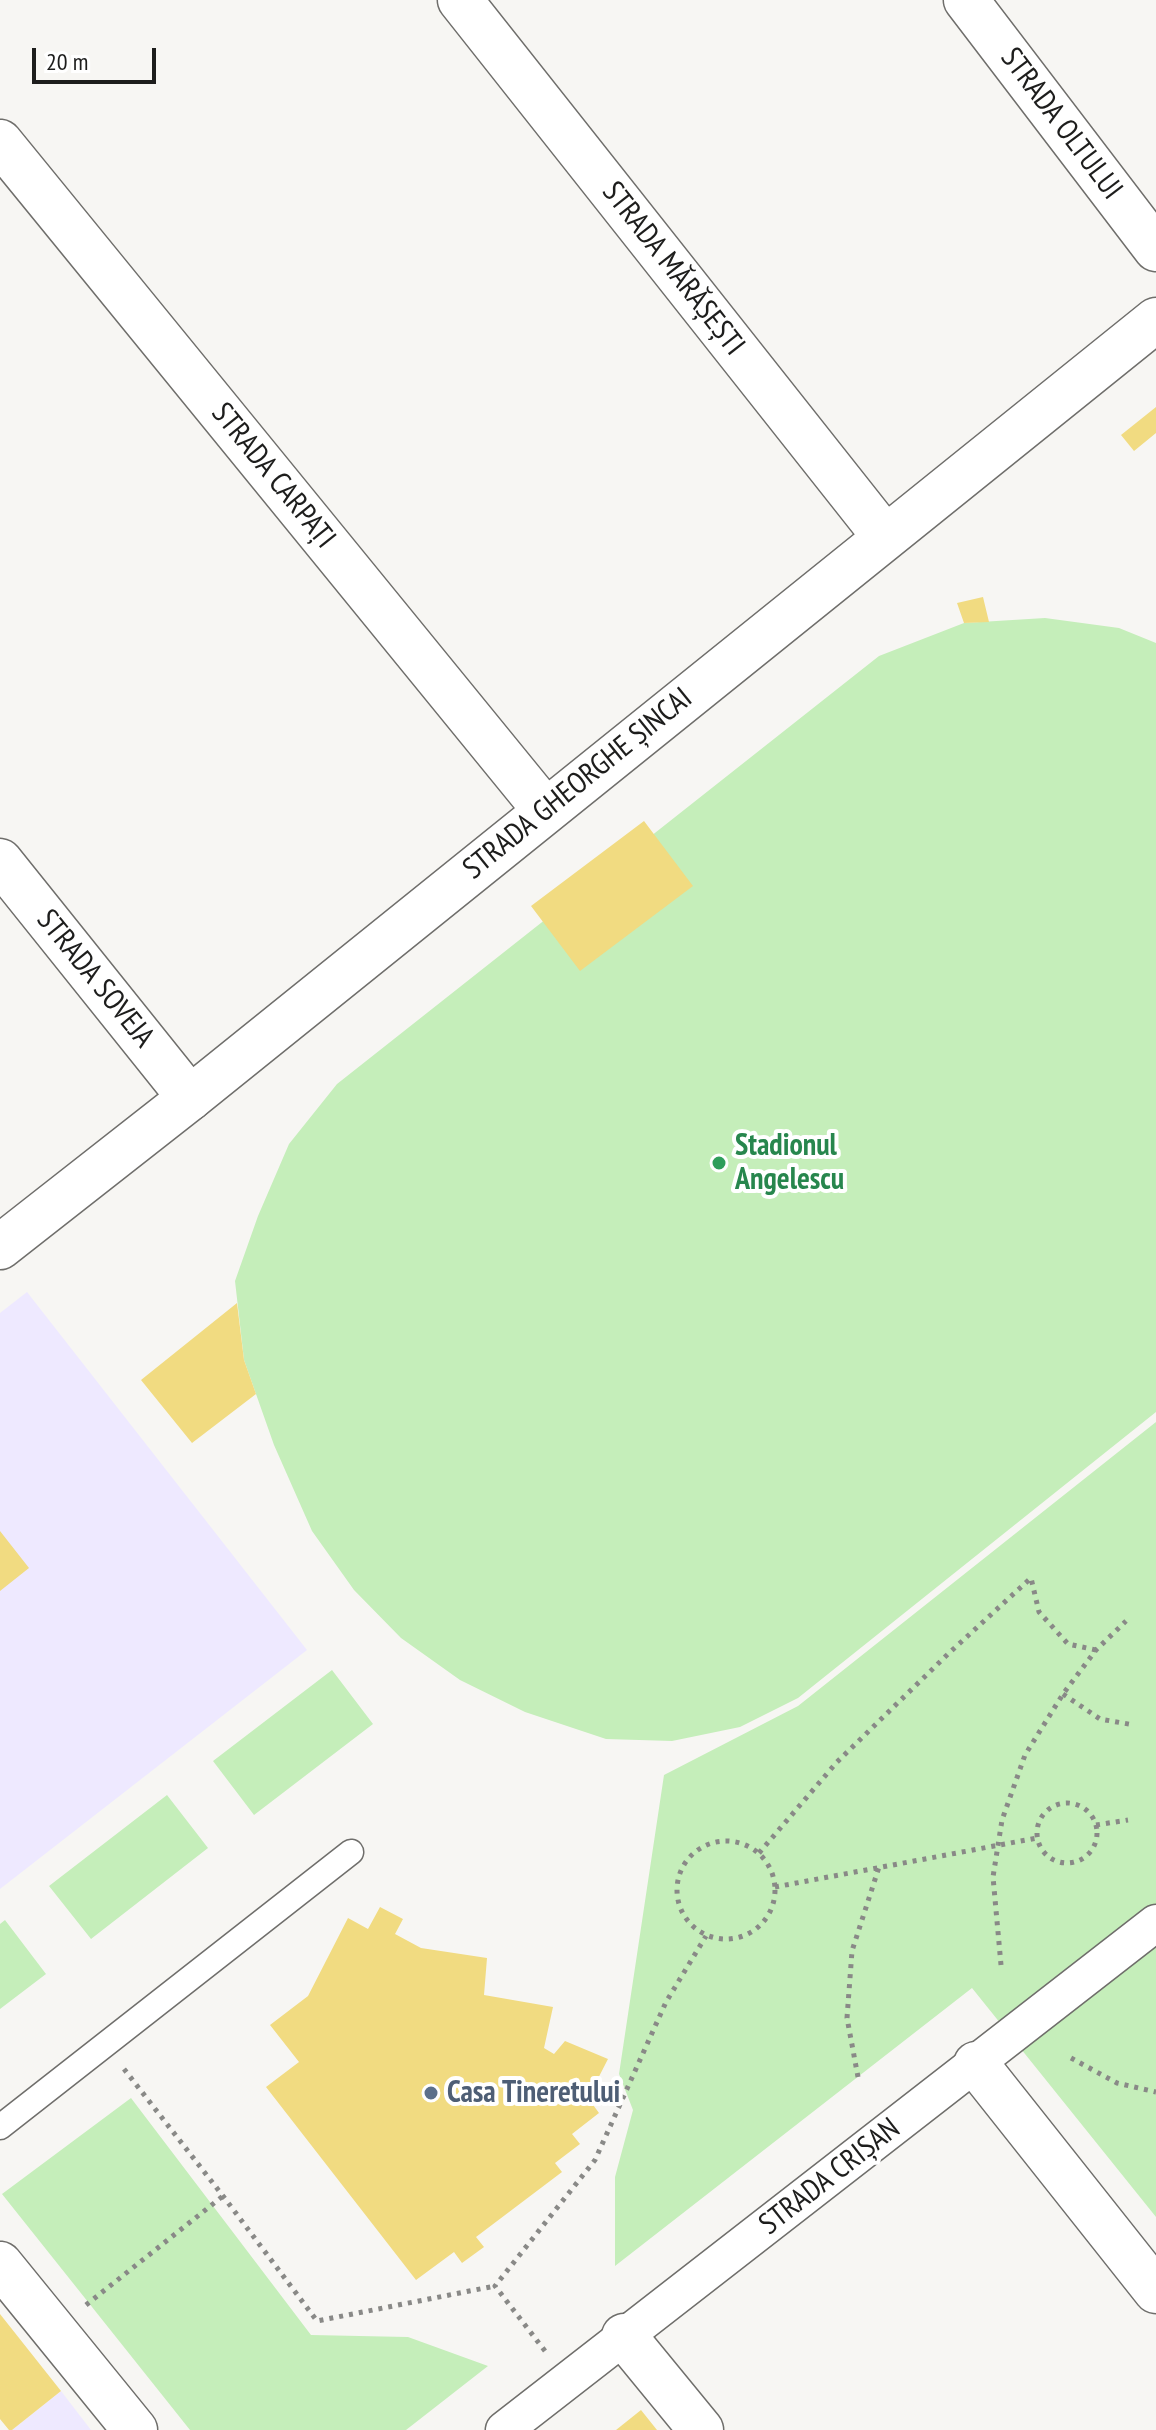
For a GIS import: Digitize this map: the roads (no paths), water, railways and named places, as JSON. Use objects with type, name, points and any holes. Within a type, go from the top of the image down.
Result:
[{"type":"street","name":"STRADA MĂRĂȘEȘTI","points":[[460,0],[885,537]]},
{"type":"street","name":"STRADA OLTULUI","points":[[966,0],[1156,249]]},
{"type":"street","name":"STRADA CARPAȚI","points":[[0,142],[545,810]]},
{"type":"street","name":"STRADA GHEORGHE ȘINCAI","points":[[0,1247],[190,1098],[1156,320]]},
{"type":"street","name":"STRADA SOVEJA","points":[[0,861],[190,1098]]},
{"type":"street","name":"STRADA CRIȘAN","points":[[504,2430],[1156,1923]]},
{"type":"street","points":[[976,2064],[1156,2291]]},
{"type":"street","points":[[0,2264],[135,2430]]},
{"type":"street","points":[[624,2336],[701,2430]]},
{"type":"lane","points":[[0,2127],[351,1852]]},
{"type":"place","name":"Stadionul Angelescu","points":[[719,1163]]},
{"type":"place","name":"Casa Tineretului","points":[[431,2093]]}]
